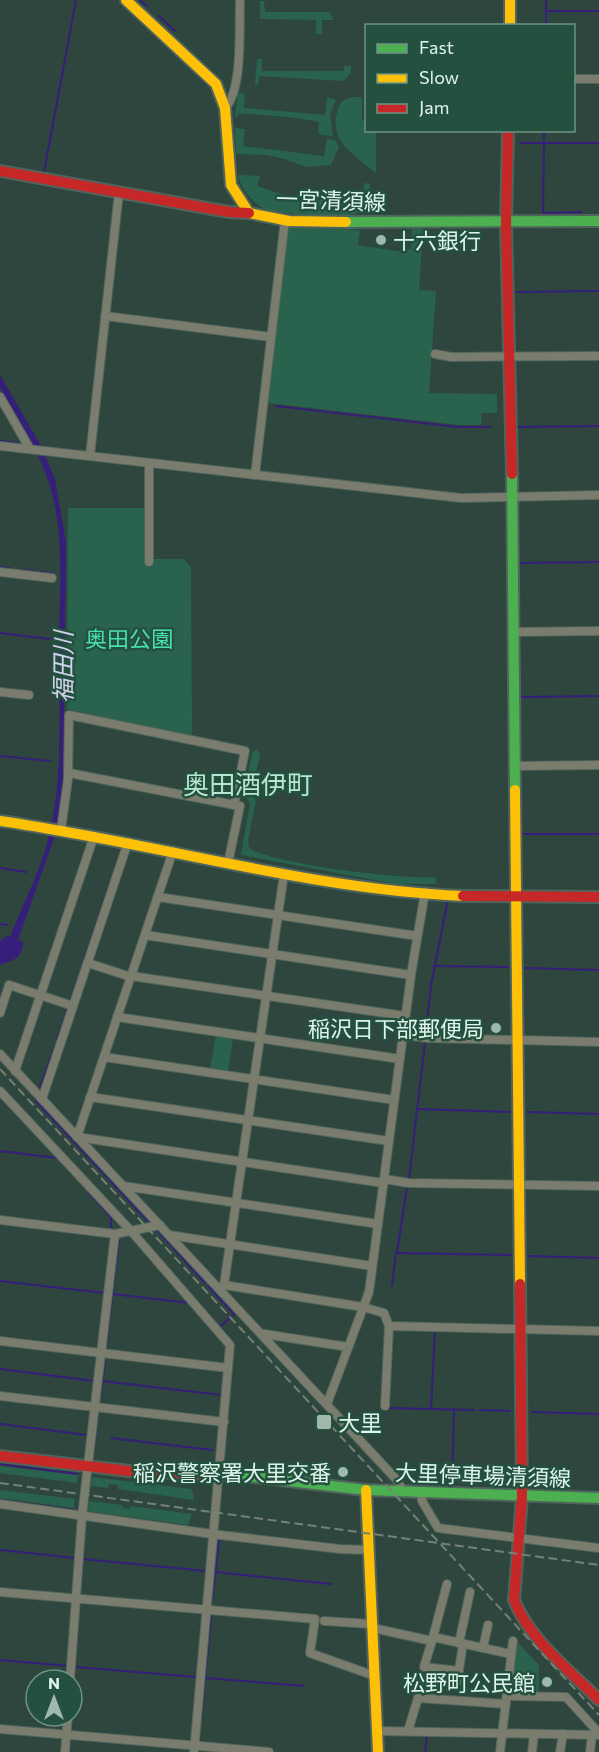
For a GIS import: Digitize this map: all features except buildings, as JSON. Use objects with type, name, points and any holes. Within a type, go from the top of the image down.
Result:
[{"type":"street","name":"一宮清須線","points":[[126,0],[216,84],[226,107],[231,184],[249,213],[285,220],[506,223],[599,220]]},
{"type":"street","points":[[226,107],[231,101],[235,86],[240,0]]},
{"type":"street","points":[[510,0],[510,24]]},
{"type":"street","points":[[575,79],[599,79]]},
{"type":"street","points":[[508,132],[506,223],[512,496],[522,1497],[515,1606],[528,1624],[599,1700]]},
{"type":"street","points":[[0,171],[249,213]]},
{"type":"street","points":[[90,456],[119,192]]},
{"type":"street","points":[[255,475],[285,220]]},
{"type":"street","points":[[105,316],[271,337]]},
{"type":"street","points":[[435,354],[451,357],[599,356]]},
{"type":"street","points":[[0,397],[31,449]]},
{"type":"street","points":[[0,446],[461,498],[599,495]]},
{"type":"street","points":[[149,463],[149,562]]},
{"type":"street","points":[[0,572],[52,578]]},
{"type":"street","points":[[513,632],[599,631]]},
{"type":"street","points":[[0,692],[29,695]]},
{"type":"street","points":[[61,830],[69,772],[69,715],[245,751],[234,805]]},
{"type":"street","points":[[515,766],[599,765]]},
{"type":"street","points":[[69,772],[240,806],[228,863]]},
{"type":"street","points":[[0,821],[128,842],[284,874],[425,892],[599,897]]},
{"type":"street","points":[[15,1071],[94,836]]},
{"type":"street","points":[[42,1099],[128,842]]},
{"type":"street","points":[[77,1137],[173,851]]},
{"type":"street","points":[[222,1287],[284,874]]},
{"type":"street","points":[[327,1404],[369,1292],[405,1016],[425,892]]},
{"type":"street","points":[[158,897],[417,936]]},
{"type":"street","points":[[145,935],[411,975]]},
{"type":"street","points":[[88,963],[131,977],[405,1016]]},
{"type":"street","points":[[0,1013],[9,985],[73,1006]]},
{"type":"street","points":[[117,1017],[400,1059]]},
{"type":"street","points":[[403,1035],[428,1038],[599,1042]]},
{"type":"street","points":[[0,1054],[168,1235],[222,1287],[396,1479],[404,1492]]},
{"type":"street","points":[[104,1057],[394,1100]]},
{"type":"street","points":[[0,1091],[131,1231],[230,1345],[194,1749]]},
{"type":"street","points":[[90,1096],[388,1142]]},
{"type":"street","points":[[77,1137],[383,1181],[599,1186]]},
{"type":"street","points":[[123,1186],[378,1224]]},
{"type":"street","points":[[0,1220],[115,1234],[160,1225]]},
{"type":"street","points":[[71,1668],[82,1516],[115,1234]]},
{"type":"street","points":[[168,1235],[372,1266]]},
{"type":"street","points":[[222,1287],[363,1306],[384,1313],[389,1326],[385,1406]]},
{"type":"street","points":[[389,1326],[599,1331]]},
{"type":"street","points":[[263,1334],[348,1347]]},
{"type":"street","points":[[0,1341],[228,1368]]},
{"type":"street","points":[[0,1396],[224,1422]]},
{"type":"street","name":"大里停車場清須線","points":[[0,1456],[138,1472],[218,1473],[366,1490],[599,1498]]},
{"type":"street","points":[[366,1490],[378,1752]]},
{"type":"street","points":[[421,1492],[422,1501],[438,1528],[599,1548]]},
{"type":"street","points":[[0,1504],[212,1534],[340,1549],[369,1550]]},
{"type":"street","points":[[447,1584],[424,1666],[459,1671]]},
{"type":"street","points":[[0,1592],[315,1619],[310,1653],[375,1676]]},
{"type":"street","points":[[458,1682],[461,1643],[470,1592]]},
{"type":"street","points":[[324,1621],[373,1626],[512,1654]]},
{"type":"street","points":[[483,1648],[488,1625]]},
{"type":"street","points":[[500,1752],[513,1641]]},
{"type":"street","points":[[408,1731],[418,1698],[506,1700],[566,1697],[597,1731],[590,1752]]},
{"type":"street","points":[[65,1752],[67,1728]]},
{"type":"street","points":[[0,1730],[194,1749],[269,1752]]},
{"type":"street","points":[[377,1731],[596,1735]]},
{"type":"street","points":[[532,1752],[534,1734]]},
{"type":"street","points":[[561,1752],[563,1734]]},
{"type":"green space","points":[[260,1],[264,1],[265,12],[329,12],[334,20],[322,20],[322,34],[316,34],[316,20],[260,19]]},
{"type":"green space","points":[[257,59],[262,59],[262,71],[344,71],[344,66],[351,66],[351,73],[343,81],[259,76],[258,85],[255,85]]},
{"type":"green space","points":[[238,93],[245,94],[244,108],[325,115],[327,97],[336,100],[330,114],[333,136],[321,135],[318,132],[319,122],[239,113],[238,117],[235,117]]},
{"type":"green space","points":[[362,97],[362,121],[365,121],[365,132],[376,132],[376,173],[345,146],[336,130],[338,109],[344,100]]},
{"type":"green space","points":[[235,128],[245,129],[243,146],[324,156],[327,139],[335,140],[339,147],[331,165],[306,167],[266,155],[236,154]]},
{"type":"green space","points":[[238,175],[260,176],[257,186],[300,200],[364,200],[364,183],[370,184],[371,207],[355,214],[338,216],[267,210],[248,196]]},
{"type":"green space","points":[[288,227],[360,230],[358,245],[403,252],[404,248],[411,249],[412,229],[423,229],[419,290],[436,291],[429,393],[497,394],[497,413],[482,413],[481,425],[459,425],[268,403]]},
{"type":"green space","name":"奥田公園","points":[[68,508],[145,508],[145,559],[184,559],[191,567],[192,738],[67,709]]},
{"type":"green space","points":[[257,749],[260,756],[252,790],[256,801],[248,840],[249,848],[283,860],[339,870],[435,877],[437,884],[395,884],[241,855],[250,803],[244,794],[252,753]]},
{"type":"green space","points":[[216,1035],[233,1038],[228,1071],[210,1069]]},
{"type":"green space","points":[[0,1466],[78,1475],[77,1483],[0,1473]]},
{"type":"green space","points":[[92,1477],[192,1489],[194,1500],[118,1489],[118,1485],[109,1484],[108,1488],[91,1486]]},
{"type":"green space","points":[[0,1490],[75,1499],[74,1508],[0,1498]]},
{"type":"green space","points":[[89,1501],[123,1505],[123,1508],[130,1509],[130,1506],[192,1514],[188,1525],[88,1511]]},
{"type":"green space","points":[[516,1641],[539,1665],[539,1693],[510,1693]]},
{"type":"water","name":"福田川","points":[[0,375],[40,444],[55,479],[66,542],[63,790],[57,830],[18,940],[23,942],[21,952],[16,958],[0,965],[0,942],[6,936],[10,937],[33,883],[48,842],[55,805],[60,739],[60,552],[56,512],[48,479],[22,425],[0,387]]},
{"type":"waterway","points":[[44,172],[76,0]]},
{"type":"waterway","points":[[140,0],[147,6]]},
{"type":"waterway","points":[[546,0],[546,24]]},
{"type":"waterway","points":[[546,11],[599,11]]},
{"type":"waterway","points":[[159,16],[175,31]]},
{"type":"waterway","points":[[544,132],[543,213],[581,212]]},
{"type":"waterway","points":[[520,143],[599,143]]},
{"type":"waterway","points":[[516,292],[599,291]]},
{"type":"waterway","points":[[276,406],[458,427],[490,427]]},
{"type":"waterway","points":[[518,427],[599,426]]},
{"type":"waterway","points":[[0,441],[18,443]]},
{"type":"waterway","points":[[520,563],[599,562]]},
{"type":"waterway","points":[[0,567],[9,568]]},
{"type":"waterway","points":[[21,570],[35,571]]},
{"type":"waterway","points":[[39,572],[51,573]]},
{"type":"waterway","name":"福田川","points":[[0,633],[50,639]]},
{"type":"waterway","points":[[522,697],[599,696]]},
{"type":"waterway","points":[[0,756],[50,761]]},
{"type":"waterway","points":[[523,834],[599,834]]},
{"type":"waterway","points":[[95,842],[122,848],[122,850]]},
{"type":"waterway","points":[[0,868],[26,872]]},
{"type":"waterway","points":[[81,969],[109,886]]},
{"type":"waterway","points":[[426,1032],[431,985],[448,899]]},
{"type":"waterway","points":[[0,924],[7,925]]},
{"type":"waterway","points":[[434,966],[509,967]]},
{"type":"waterway","points":[[525,968],[599,970]]},
{"type":"waterway","points":[[70,1003],[78,978]]},
{"type":"waterway","points":[[57,1039],[68,1008]]},
{"type":"waterway","points":[[409,1179],[425,1042]]},
{"type":"waterway","points":[[39,1090],[55,1046]]},
{"type":"waterway","points":[[36,1101],[148,1221]]},
{"type":"waterway","points":[[417,1109],[510,1112]]},
{"type":"waterway","points":[[527,1112],[599,1114]]},
{"type":"waterway","points":[[0,1151],[58,1158]]},
{"type":"waterway","points":[[397,1252],[407,1187]]},
{"type":"waterway","points":[[88,1192],[111,1217],[111,1227]]},
{"type":"waterway","points":[[157,1230],[205,1283]]},
{"type":"waterway","points":[[106,1347],[119,1241]]},
{"type":"waterway","points":[[392,1286],[396,1253],[511,1255]]},
{"type":"waterway","points":[[528,1256],[599,1258]]},
{"type":"waterway","points":[[0,1281],[104,1293]]},
{"type":"waterway","points":[[208,1286],[234,1314],[220,1327],[229,1338]]},
{"type":"waterway","points":[[113,1294],[189,1303]]},
{"type":"waterway","points":[[431,1409],[435,1330]]},
{"type":"waterway","points":[[100,1401],[105,1361]]},
{"type":"waterway","points":[[0,1369],[94,1381]]},
{"type":"waterway","points":[[102,1381],[221,1395]]},
{"type":"waterway","points":[[388,1408],[474,1410]]},
{"type":"waterway","points":[[480,1410],[510,1411]]},
{"type":"waterway","points":[[452,1483],[454,1411]]},
{"type":"waterway","points":[[532,1412],[599,1414]]},
{"type":"waterway","points":[[94,1449],[98,1413]]},
{"type":"waterway","points":[[0,1424],[87,1435]]},
{"type":"waterway","points":[[111,1438],[212,1450]]},
{"type":"waterway","points":[[0,1464],[77,1474]]},
{"type":"waterway","points":[[0,1500],[74,1510]]},
{"type":"waterway","points":[[212,1602],[219,1539]]},
{"type":"waterway","points":[[80,1594],[84,1545]]},
{"type":"waterway","points":[[0,1550],[75,1558]]},
{"type":"waterway","points":[[83,1559],[206,1571]]},
{"type":"waterway","points":[[216,1572],[331,1584]]},
{"type":"waterway","points":[[75,1668],[79,1605]]},
{"type":"waterway","points":[[201,1719],[211,1618]]},
{"type":"waterway","points":[[0,1660],[68,1666]]},
{"type":"waterway","points":[[75,1667],[196,1677]]},
{"type":"waterway","points":[[205,1678],[304,1686]]},
{"type":"waterway","points":[[425,1752],[427,1734]]},
{"type":"waterway","points":[[69,1752],[70,1742]]},
{"type":"railway","points":[[0,1069],[599,1715]]},
{"type":"railway","points":[[0,1483],[599,1565]]},
{"type":"traffic: fast","points":[[346,222],[599,221]]},
{"type":"traffic: fast","points":[[512,474],[515,790]]},
{"type":"traffic: fast","points":[[236,1475],[366,1490],[599,1498]]},
{"type":"traffic: slow","points":[[126,0],[216,84],[225,108],[231,185],[249,213],[289,221],[346,222]]},
{"type":"traffic: slow","points":[[510,0],[510,24]]},
{"type":"traffic: slow","points":[[515,790],[520,1284]]},
{"type":"traffic: slow","points":[[0,821],[58,830],[289,875],[405,892],[463,896]]},
{"type":"traffic: slow","points":[[366,1490],[378,1752]]},
{"type":"traffic: jam","points":[[508,132],[506,223],[512,474]]},
{"type":"traffic: jam","points":[[0,171],[229,212],[249,213]]},
{"type":"traffic: jam","points":[[463,896],[599,897]]},
{"type":"traffic: jam","points":[[520,1284],[522,1497],[514,1600],[540,1641],[599,1700]]},
{"type":"traffic: jam","points":[[0,1456],[138,1472],[236,1475]]},
{"type":"place","name":"十六銀行","points":[[381,240]]},
{"type":"place","name":"稲沢日下部郵便局","points":[[496,1028]]},
{"type":"place","name":"大里","points":[[324,1422]]},
{"type":"place","name":"稲沢警察署大里交番","points":[[343,1472]]},
{"type":"place","name":"松野町公民館","points":[[547,1682]]},
{"type":"district","name":"奥田酒伊町","points":[[248,783]]}]
